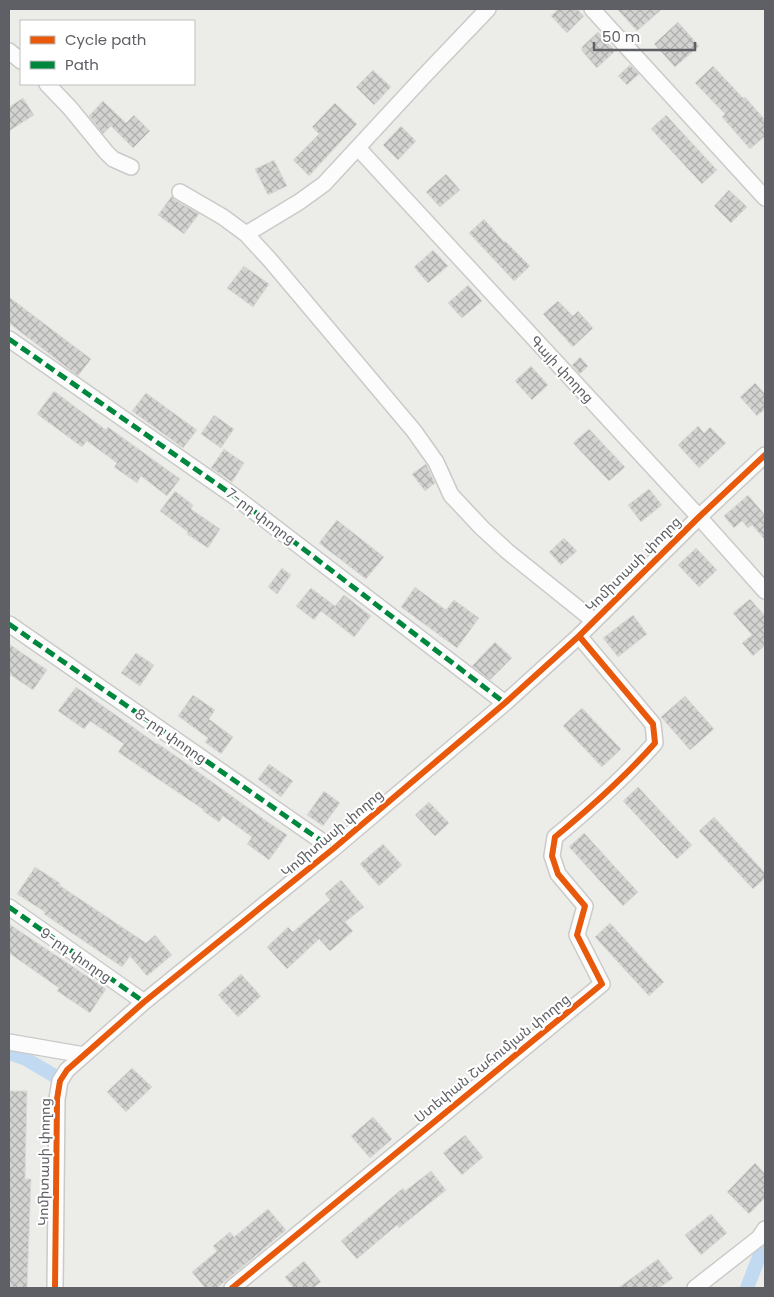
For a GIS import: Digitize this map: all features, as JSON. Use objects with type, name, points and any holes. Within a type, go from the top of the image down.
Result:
[{"type":"street","points":[[246,234],[299,202],[324,184],[488,9]]},
{"type":"street","points":[[592,9],[765,198]]},
{"type":"street","points":[[9,51],[20,60]]},
{"type":"street","points":[[48,85],[113,159],[131,167]]},
{"type":"street","name":"Գայի փողոց","points":[[358,148],[765,591]]},
{"type":"street","points":[[180,192],[223,217],[246,234],[414,431],[436,462],[451,495],[507,552],[594,621]]},
{"type":"street","name":"7-րդ փողոց","points":[[9,339],[234,496],[506,703]]},
{"type":"street","name":"Կոմիտասի փողոց","points":[[55,1288],[57,1099],[60,1081],[67,1070],[144,1002],[333,849],[506,703],[579,636],[699,517],[765,455]]},
{"type":"street","name":"8-րդ փողոց","points":[[9,624],[333,849]]},
{"type":"street","name":"Ստեփան Շահումյան փողոց","points":[[232,1288],[602,984],[577,935],[585,906],[558,874],[552,856],[555,837],[593,806],[655,743],[653,724],[579,636]]},
{"type":"street","name":"9-րդ փողոց","points":[[9,907],[144,1002]]},
{"type":"street","points":[[9,1042],[84,1055]]},
{"type":"street","points":[[695,1288],[759,1238],[765,1230]]},
{"type":"building","points":[[558,9],[577,9],[584,16],[567,33],[551,16]]},
{"type":"building","points":[[617,9],[662,9],[637,31]]},
{"type":"building","points":[[678,22],[699,46],[675,67],[654,44]]},
{"type":"building","points":[[598,32],[615,51],[597,68],[582,51],[582,47]]},
{"type":"building","points":[[630,65],[639,74],[627,85],[618,76]]},
{"type":"building","points":[[713,66],[743,98],[745,97],[765,120],[765,136],[750,149],[722,117],[725,114],[695,83]]},
{"type":"building","points":[[373,70],[391,87],[374,105],[356,87]]},
{"type":"building","points":[[23,98],[34,115],[9,131],[9,107]]},
{"type":"building","points":[[103,101],[126,123],[134,115],[150,131],[133,148],[111,126],[103,134],[89,116]]},
{"type":"building","points":[[335,103],[357,124],[309,176],[293,160],[319,134],[312,127]]},
{"type":"building","points":[[666,115],[717,170],[702,184],[651,129]]},
{"type":"building","points":[[401,126],[416,141],[398,160],[383,145]]},
{"type":"building","points":[[274,160],[287,186],[268,195],[255,169]]},
{"type":"building","points":[[446,174],[460,190],[440,207],[426,192]]},
{"type":"building","points":[[729,190],[747,207],[731,223],[714,206]]},
{"type":"building","points":[[172,196],[175,200],[199,214],[184,234],[158,215]]},
{"type":"building","points":[[484,219],[504,242],[530,266],[514,281],[469,233]]},
{"type":"building","points":[[433,250],[448,266],[428,283],[414,267]]},
{"type":"building","points":[[244,266],[269,284],[253,307],[227,288]]},
{"type":"building","points":[[468,285],[482,301],[462,318],[448,303]]},
{"type":"building","points":[[9,297],[91,359],[78,376],[9,323]]},
{"type":"building","points":[[558,301],[573,316],[578,311],[593,328],[573,347],[543,314]]},
{"type":"building","points":[[580,357],[588,366],[580,374],[572,365]]},
{"type":"building","points":[[531,366],[548,385],[532,400],[515,381]]},
{"type":"building","points":[[755,383],[765,394],[765,409],[757,416],[740,397]]},
{"type":"building","points":[[54,391],[106,430],[108,427],[180,479],[167,496],[141,476],[137,483],[114,467],[117,463],[87,441],[82,447],[37,414]]},
{"type":"building","points":[[146,393],[197,430],[183,448],[132,411]]},
{"type":"building","points":[[214,415],[234,429],[221,448],[201,434]]},
{"type":"building","points":[[698,426],[704,433],[710,427],[726,443],[699,468],[678,445]]},
{"type":"building","points":[[589,429],[625,467],[609,481],[573,443]]},
{"type":"building","points":[[224,449],[244,463],[232,482],[211,468]]},
{"type":"building","points":[[426,464],[435,483],[425,491],[412,474]]},
{"type":"building","points":[[649,489],[662,505],[641,522],[628,505]]},
{"type":"building","points":[[175,491],[193,505],[191,509],[220,529],[208,548],[187,534],[188,532],[160,511]]},
{"type":"building","points":[[748,495],[765,515],[765,540],[752,525],[748,528],[742,521],[734,528],[724,516]]},
{"type":"building","points":[[337,520],[384,557],[366,579],[319,543]]},
{"type":"building","points":[[564,538],[577,551],[561,565],[549,552]]},
{"type":"building","points":[[696,548],[717,570],[699,587],[678,565]]},
{"type":"building","points":[[282,568],[291,575],[277,594],[268,587]]},
{"type":"building","points":[[415,587],[446,610],[454,600],[479,618],[457,648],[401,607]]},
{"type":"building","points":[[311,588],[335,606],[344,595],[371,616],[354,637],[321,611],[314,620],[296,606]]},
{"type":"building","points":[[750,599],[765,616],[765,645],[753,656],[742,643],[752,635],[733,613]]},
{"type":"building","points":[[633,615],[647,634],[618,657],[603,638]]},
{"type":"building","points":[[495,642],[512,658],[490,680],[472,666]]},
{"type":"building","points":[[9,644],[47,670],[33,690],[9,674]]},
{"type":"building","points":[[136,653],[154,665],[140,686],[121,673]]},
{"type":"building","points":[[76,687],[287,835],[269,860],[247,844],[252,837],[223,816],[219,822],[118,752],[124,744],[90,721],[84,729],[58,711]]},
{"type":"building","points":[[193,695],[215,710],[209,719],[233,737],[221,754],[205,742],[208,738],[178,716]]},
{"type":"building","points":[[685,696],[714,729],[690,750],[661,717]]},
{"type":"building","points":[[582,708],[621,749],[602,767],[563,726]]},
{"type":"building","points":[[269,764],[293,781],[281,797],[258,779]]},
{"type":"building","points":[[638,787],[692,845],[677,859],[623,801]]},
{"type":"building","points":[[324,791],[340,803],[323,826],[307,815]]},
{"type":"building","points":[[429,802],[449,823],[435,836],[415,815]]},
{"type":"building","points":[[714,817],[765,873],[765,878],[753,889],[699,831]]},
{"type":"building","points":[[584,833],[638,892],[623,906],[569,847]]},
{"type":"building","points":[[383,844],[402,865],[379,886],[360,864]]},
{"type":"building","points":[[35,867],[146,943],[155,935],[172,955],[147,976],[130,956],[122,967],[17,894]]},
{"type":"building","points":[[341,880],[364,907],[345,922],[353,931],[330,951],[319,939],[287,969],[267,947],[288,927],[293,932],[330,900],[325,894]]},
{"type":"building","points":[[610,923],[664,982],[649,996],[595,937]]},
{"type":"building","points":[[9,924],[106,989],[90,1013],[57,991],[59,988],[9,953]]},
{"type":"building","points":[[241,974],[261,996],[238,1017],[218,995]]},
{"type":"building","points":[[132,1068],[152,1087],[126,1112],[107,1092]]},
{"type":"building","points":[[9,1091],[27,1091],[25,1179],[31,1179],[27,1288],[9,1288]]},
{"type":"building","points":[[373,1117],[392,1139],[370,1158],[351,1136]]},
{"type":"building","points":[[465,1135],[483,1157],[462,1175],[443,1153]]},
{"type":"building","points":[[755,1163],[765,1174],[765,1198],[749,1214],[727,1192]]},
{"type":"building","points":[[431,1171],[446,1190],[399,1228],[397,1225],[357,1259],[341,1241],[403,1188],[405,1191]]},
{"type":"building","points":[[268,1209],[286,1230],[217,1288],[205,1288],[192,1272],[217,1251],[213,1246],[230,1232],[234,1237]]},
{"type":"building","points":[[711,1214],[727,1233],[701,1255],[685,1235]]},
{"type":"building","points":[[658,1259],[673,1278],[659,1288],[618,1288]]},
{"type":"building","points":[[304,1261],[321,1282],[313,1288],[294,1288],[285,1277]]},
{"type":"waterway","points":[[9,1053],[26,1059],[53,1075]]},
{"type":"waterway","points":[[747,1288],[765,1247]]},
{"type":"marked path","points":[[9,339],[234,496],[505,703]]},
{"type":"marked path","points":[[9,624],[333,849]]},
{"type":"marked path","points":[[9,907],[144,1002]]},
{"type":"cycle path","points":[[55,1288],[57,1099],[60,1081],[67,1070],[144,1002],[333,849],[505,703],[579,636],[699,517],[765,455]]},
{"type":"cycle path","points":[[232,1288],[602,984],[577,935],[585,906],[558,874],[552,856],[555,837],[607,792],[655,743],[653,724],[579,636]]}]
